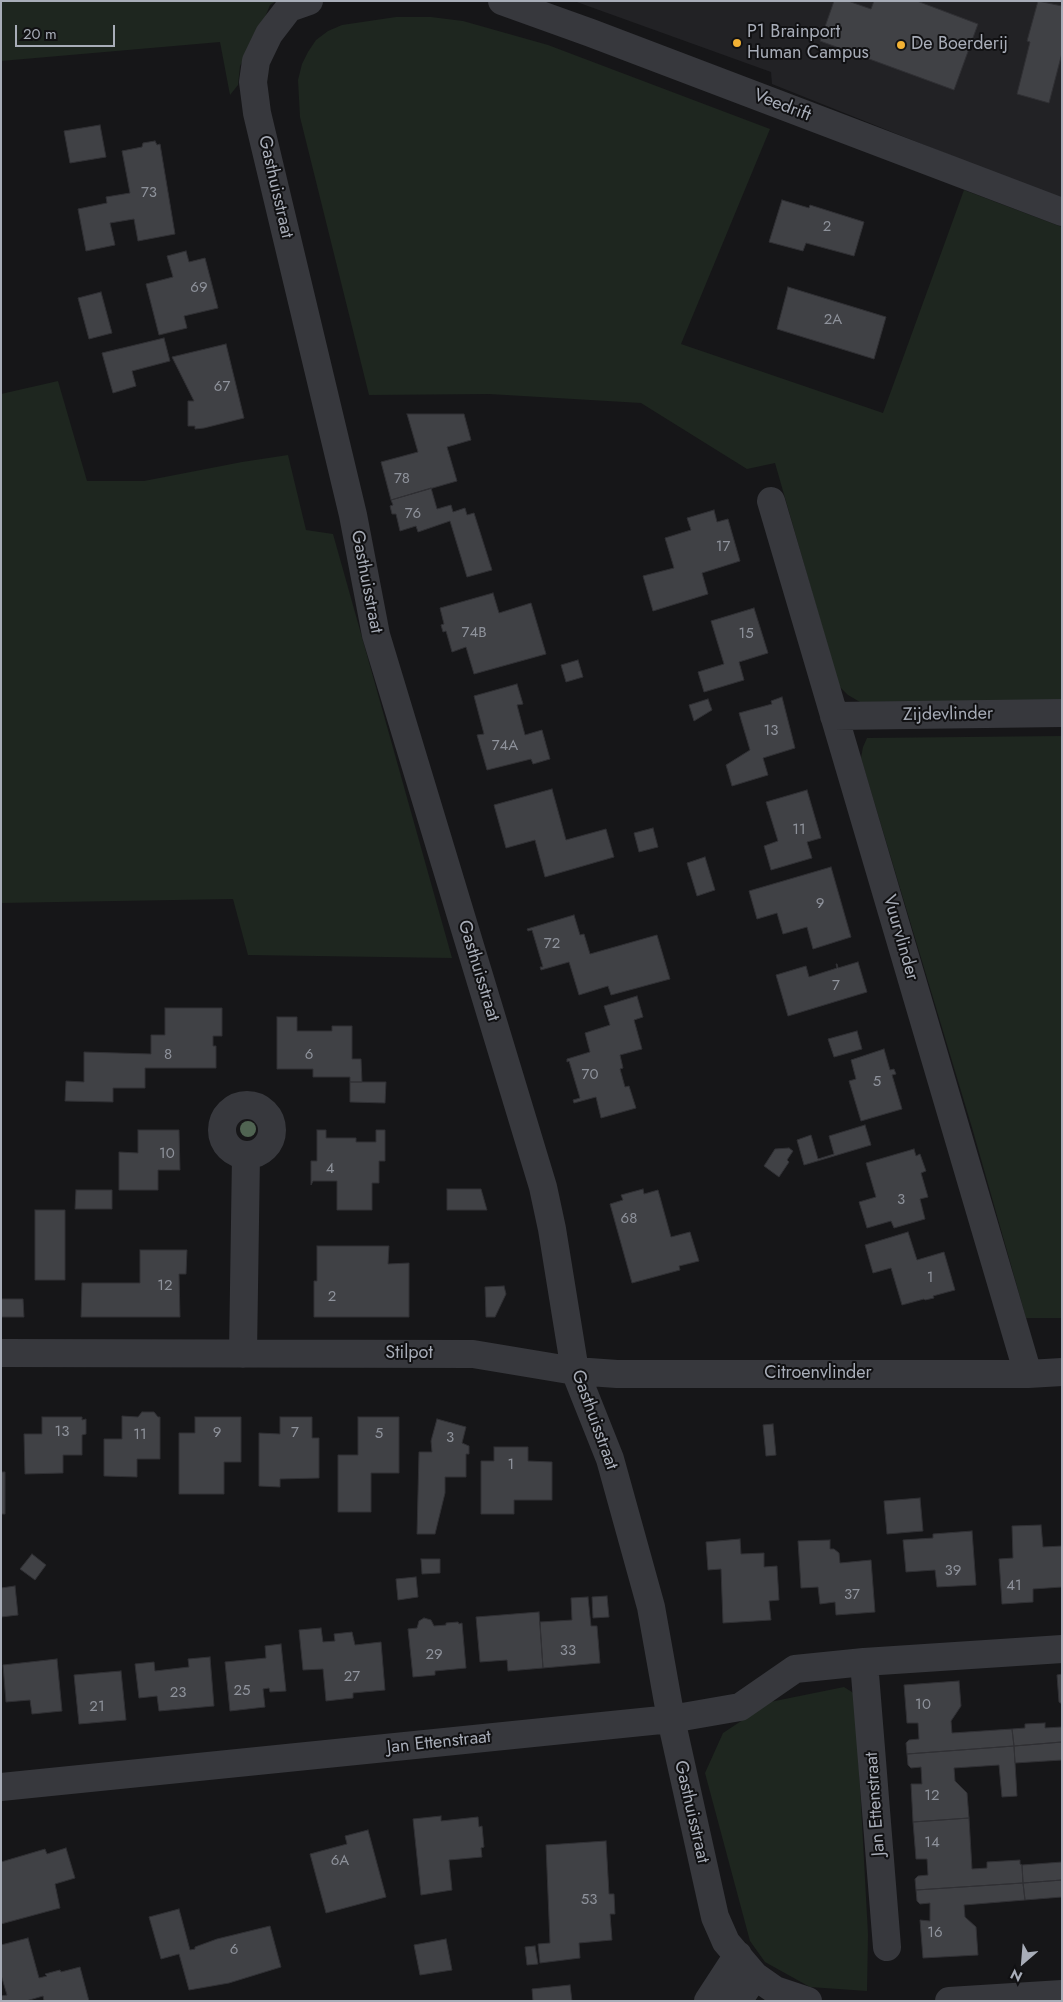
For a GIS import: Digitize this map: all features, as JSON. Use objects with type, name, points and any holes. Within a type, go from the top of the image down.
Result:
[{"type":"street","name":"Gasthuisstraat","points":[[309,1],[289,8],[269,34],[256,60],[253,82],[258,113],[354,515],[376,635],[543,1187],[552,1228],[575,1371],[610,1459],[652,1607],[671,1719],[715,1917],[726,1942],[755,1976],[776,1990],[808,2001]]},
{"type":"street","name":"Veedrift","points":[[502,1],[1062,212]]},
{"type":"street","name":"Vuurvlinder","points":[[771,502],[1028,1374]]},
{"type":"street","name":"Zijdevlinder","points":[[834,716],[1062,713]]},
{"type":"street","points":[[243,1354],[246,1155]]},
{"type":"street","name":"Stilpot","points":[[1,1354],[473,1354],[575,1371]]},
{"type":"street","name":"Citroenvlinder","points":[[575,1371],[617,1374],[1028,1374],[1062,1372]]},
{"type":"street","name":"Jan Ettenstraat","points":[[1,1787],[671,1719],[740,1707],[795,1670],[864,1662],[1062,1649]]},
{"type":"street","name":"Jan Ettenstraat","points":[[864,1662],[887,1947]]},
{"type":"street","points":[[708,2001],[738,1955]]},
{"type":"street","points":[[738,2001],[755,1976]]},
{"type":"street","points":[[950,2001],[1062,1994]]},
{"type":"shaded area","points":[[1,1],[276,1],[270,5],[261,27],[240,66],[238,85],[230,95],[220,42],[1,61]]},
{"type":"shaded area","points":[[574,1],[1062,1],[1062,200],[772,84],[771,72]]},
{"type":"shaded area","points":[[396,17],[431,17],[463,21],[548,45],[770,129],[681,344],[883,413],[964,190],[1062,227],[1062,701],[860,702],[848,695],[839,686],[775,463],[747,469],[641,403],[489,394],[369,395],[300,117],[298,80],[302,64],[308,52],[316,40],[328,31],[342,25]]},
{"type":"shaded area","points":[[58,381],[87,481],[144,481],[288,455],[306,530],[333,534],[452,958],[248,955],[233,899],[1,903],[1,394]]},
{"type":"shaded area","points":[[1061,736],[1062,1318],[1026,1318],[973,1131],[861,758],[867,738]]},
{"type":"shaded area","points":[[844,1687],[855,1694],[868,1934],[867,1991],[810,1987],[765,1962],[750,1941],[705,1773],[723,1733],[770,1702]]},
{"type":"building","name":"De Boerderij","points":[[834,1],[848,1],[871,9],[874,1],[917,1],[978,24],[954,90],[820,41]]},
{"type":"building","points":[[1038,1],[1062,6],[1062,53],[1049,103],[1017,94],[1030,42],[1027,41]]},
{"type":"building","points":[[100,125],[106,157],[70,163],[64,131]]},
{"type":"building","points":[[155,141],[157,145],[160,144],[175,234],[138,241],[134,219],[110,223],[115,245],[86,251],[78,209],[107,203],[106,197],[130,193],[122,151],[142,147],[143,143]]},
{"type":"building","points":[[782,200],[809,208],[810,205],[864,222],[854,256],[806,243],[803,251],[769,242]]},
{"type":"building","points":[[186,251],[189,262],[205,258],[218,308],[184,316],[187,328],[159,335],[146,284],[173,277],[167,256]]},
{"type":"building","points":[[788,287],[886,317],[874,359],[777,329]]},
{"type":"building","points":[[101,292],[112,333],[89,339],[78,298]]},
{"type":"building","points":[[164,338],[170,361],[132,371],[136,386],[113,393],[102,353]]},
{"type":"building","points":[[226,344],[244,418],[195,429],[195,426],[188,426],[188,401],[194,401],[172,357]]},
{"type":"building","points":[[407,414],[464,414],[471,440],[447,447],[457,481],[391,500],[381,462],[418,452]]},
{"type":"building","points":[[431,488],[437,509],[451,505],[453,512],[465,508],[467,515],[474,513],[492,570],[467,577],[450,521],[418,532],[416,526],[400,531],[396,514],[392,514],[390,506],[393,505],[391,500]]},
{"type":"building","points":[[714,510],[717,522],[728,519],[740,561],[702,573],[708,594],[653,611],[643,576],[674,568],[665,538],[691,530],[687,518]]},
{"type":"building","points":[[493,593],[499,613],[531,603],[546,654],[474,674],[466,647],[452,652],[446,631],[443,632],[441,625],[444,624],[440,608]]},
{"type":"building","points":[[754,608],[768,653],[739,662],[744,680],[704,692],[698,672],[724,664],[711,621]]},
{"type":"building","points":[[578,660],[583,677],[566,682],[561,665]]},
{"type":"building","points":[[517,684],[523,704],[517,705],[525,735],[542,730],[550,759],[533,764],[531,759],[487,770],[477,735],[484,734],[474,696]]},
{"type":"building","points":[[782,697],[795,748],[763,758],[768,775],[732,786],[726,765],[750,750],[739,713],[772,704],[771,701]]},
{"type":"building","points":[[708,699],[712,710],[694,721],[689,705]]},
{"type":"building","points":[[552,789],[566,840],[606,829],[614,857],[545,877],[535,840],[506,848],[494,805]]},
{"type":"building","points":[[807,790],[821,838],[807,842],[812,858],[771,870],[764,846],[778,841],[766,802]]},
{"type":"building","points":[[653,828],[658,847],[639,852],[634,833]]},
{"type":"building","points":[[705,857],[715,890],[697,896],[687,863]]},
{"type":"building","points":[[831,867],[851,937],[813,949],[807,927],[783,934],[777,913],[757,919],[749,891]]},
{"type":"building","points":[[574,915],[580,935],[584,934],[590,954],[657,935],[670,979],[611,995],[608,986],[579,995],[569,962],[541,970],[540,967],[543,967],[532,930],[528,931],[527,929]]},
{"type":"building","points":[[858,962],[867,992],[788,1016],[776,975],[806,966],[809,977],[837,968],[836,964],[838,968]]},
{"type":"building","points":[[637,996],[643,1017],[634,1020],[642,1049],[620,1055],[623,1068],[620,1069],[625,1087],[629,1086],[636,1108],[601,1118],[596,1097],[574,1103],[573,1100],[580,1098],[567,1059],[590,1052],[585,1033],[610,1025],[604,1006]]},
{"type":"building","points":[[165,1008],[222,1008],[222,1036],[213,1036],[213,1046],[216,1046],[216,1068],[145,1068],[145,1088],[113,1088],[113,1102],[65,1101],[66,1081],[84,1082],[84,1052],[151,1054],[151,1035],[165,1035]]},
{"type":"building","points":[[277,1017],[297,1017],[297,1031],[332,1031],[332,1026],[352,1026],[352,1059],[361,1059],[362,1082],[350,1082],[350,1077],[313,1077],[313,1069],[277,1069]]},
{"type":"building","points":[[857,1031],[862,1049],[834,1057],[828,1039]]},
{"type":"building","points":[[884,1049],[890,1070],[894,1069],[896,1074],[892,1075],[902,1109],[861,1121],[849,1081],[856,1079],[851,1060]]},
{"type":"building","points":[[350,1082],[386,1082],[385,1103],[350,1102]]},
{"type":"building","points":[[865,1125],[871,1145],[804,1165],[797,1140],[811,1135],[818,1159],[834,1154],[829,1136]]},
{"type":"building","points":[[138,1130],[179,1130],[180,1170],[158,1170],[158,1190],[119,1190],[119,1152],[138,1153]]},
{"type":"building","points":[[317,1130],[326,1130],[326,1138],[356,1138],[356,1142],[376,1142],[376,1130],[385,1130],[385,1161],[379,1161],[379,1183],[372,1183],[372,1210],[337,1210],[337,1181],[313,1181],[311,1185],[311,1161],[317,1161]]},
{"type":"building","points":[[789,1148],[793,1151],[787,1160],[789,1162],[779,1177],[764,1166],[775,1149]]},
{"type":"building","points":[[914,1149],[916,1156],[920,1154],[926,1171],[921,1173],[928,1197],[920,1199],[925,1219],[894,1228],[891,1221],[867,1228],[859,1202],[876,1197],[866,1163]]},
{"type":"building","points":[[447,1189],[481,1189],[487,1210],[447,1210]]},
{"type":"building","points":[[643,1189],[644,1194],[658,1190],[671,1237],[690,1232],[699,1261],[679,1266],[680,1270],[632,1283],[610,1204],[623,1200],[621,1195]]},
{"type":"building","points":[[76,1190],[112,1190],[112,1209],[75,1209]]},
{"type":"building","points":[[35,1210],[65,1210],[65,1280],[35,1280]]},
{"type":"building","points":[[908,1232],[917,1260],[944,1252],[955,1290],[933,1296],[934,1298],[902,1305],[891,1268],[873,1273],[865,1245]]},
{"type":"building","points":[[317,1246],[389,1246],[388,1264],[409,1263],[409,1317],[314,1317],[314,1281],[317,1281]]},
{"type":"building","points":[[140,1250],[187,1250],[186,1274],[179,1274],[180,1317],[81,1317],[82,1283],[140,1283]]},
{"type":"building","points":[[504,1286],[506,1294],[495,1317],[486,1317],[485,1287]]},
{"type":"building","points":[[1,1299],[23,1299],[24,1317],[1,1317]]},
{"type":"building","points":[[142,1412],[154,1412],[160,1417],[160,1459],[137,1459],[137,1477],[104,1476],[104,1439],[122,1439],[122,1416],[138,1417]]},
{"type":"building","points":[[42,1417],[82,1417],[82,1420],[86,1419],[86,1434],[82,1435],[82,1455],[63,1455],[63,1473],[25,1474],[24,1434],[42,1434]]},
{"type":"building","points":[[195,1417],[241,1417],[241,1462],[224,1462],[224,1494],[179,1494],[179,1433],[195,1433]]},
{"type":"building","points":[[280,1417],[312,1417],[312,1438],[319,1438],[319,1478],[280,1479],[280,1487],[259,1486],[259,1433],[280,1434]]},
{"type":"building","points":[[358,1417],[399,1417],[399,1473],[371,1473],[371,1512],[338,1512],[338,1455],[358,1455]]},
{"type":"building","points":[[437,1419],[466,1427],[462,1443],[469,1446],[469,1454],[466,1454],[466,1477],[445,1477],[445,1493],[435,1534],[417,1534],[419,1452],[432,1452],[431,1441]]},
{"type":"building","points":[[773,1424],[776,1455],[766,1456],[763,1425]]},
{"type":"building","points":[[494,1447],[528,1447],[528,1461],[552,1462],[552,1500],[514,1500],[514,1514],[481,1514],[481,1461],[494,1461]]},
{"type":"building","points":[[1,1472],[5,1472],[5,1514],[1,1514]]},
{"type":"building","points":[[920,1498],[923,1531],[887,1534],[884,1501]]},
{"type":"building","points":[[1041,1525],[1043,1547],[1062,1546],[1062,1587],[1033,1589],[1033,1602],[1002,1604],[999,1559],[1013,1558],[1012,1526]]},
{"type":"building","points":[[972,1531],[976,1585],[937,1587],[935,1570],[906,1572],[903,1540],[933,1538],[933,1534]]},
{"type":"building","points":[[740,1539],[741,1554],[764,1553],[764,1567],[777,1566],[779,1600],[769,1601],[771,1620],[723,1623],[721,1569],[708,1570],[706,1542]]},
{"type":"building","points":[[830,1540],[830,1549],[834,1549],[839,1553],[840,1563],[871,1560],[875,1612],[836,1615],[835,1602],[820,1604],[818,1587],[801,1588],[798,1541]]},
{"type":"building","points":[[32,1554],[46,1565],[35,1580],[20,1569]]},
{"type":"building","points":[[421,1559],[440,1559],[440,1573],[422,1574]]},
{"type":"building","points":[[416,1577],[418,1597],[398,1600],[396,1579]]},
{"type":"building","points":[[15,1586],[18,1615],[1,1617],[1,1588]]},
{"type":"building","points":[[607,1596],[609,1617],[593,1618],[592,1597]]},
{"type":"building","points":[[588,1597],[591,1626],[597,1626],[600,1663],[543,1668],[540,1622],[572,1620],[571,1598]]},
{"type":"building","points":[[539,1612],[543,1668],[508,1671],[507,1660],[480,1662],[476,1617]]},
{"type":"building","points":[[424,1618],[431,1620],[434,1626],[446,1625],[446,1623],[462,1623],[466,1668],[435,1671],[435,1675],[413,1677],[408,1629],[417,1628],[419,1621]]},
{"type":"building","points":[[321,1628],[323,1642],[335,1641],[334,1634],[352,1632],[355,1645],[381,1642],[385,1690],[353,1693],[353,1698],[326,1701],[323,1669],[303,1670],[299,1630]]},
{"type":"building","points":[[281,1644],[286,1691],[270,1692],[269,1688],[263,1689],[265,1707],[230,1711],[225,1662],[266,1658],[265,1646]]},
{"type":"building","points":[[210,1657],[214,1706],[159,1711],[157,1696],[139,1698],[135,1664],[154,1662],[155,1671],[189,1667],[188,1659]]},
{"type":"building","points":[[57,1659],[62,1711],[32,1714],[30,1700],[6,1702],[3,1665]]},
{"type":"building","points":[[121,1671],[126,1720],[79,1724],[74,1675]]},
{"type":"building","points":[[1062,1674],[1062,1704],[1059,1702],[1057,1675]]},
{"type":"building","points":[[959,1681],[961,1706],[951,1721],[952,1733],[1012,1729],[1014,1746],[907,1754],[906,1743],[909,1740],[919,1739],[918,1723],[907,1723],[904,1685]]},
{"type":"building","points":[[1045,1723],[1045,1728],[1062,1727],[1062,1742],[1014,1746],[1012,1729],[1025,1728],[1025,1724]]},
{"type":"building","points":[[1062,1742],[1062,1760],[1015,1763],[1014,1746]]},
{"type":"building","points":[[1014,1746],[1017,1796],[1002,1797],[999,1765],[954,1768],[955,1781],[967,1793],[969,1818],[913,1822],[911,1784],[922,1784],[921,1767],[911,1768],[908,1765],[907,1754]]},
{"type":"building","points":[[441,1816],[441,1821],[478,1817],[479,1827],[482,1826],[484,1847],[481,1848],[482,1857],[449,1860],[452,1890],[421,1895],[413,1819]]},
{"type":"building","points":[[969,1818],[972,1869],[987,1868],[987,1862],[1020,1860],[1023,1883],[916,1890],[915,1879],[918,1876],[928,1875],[927,1859],[916,1859],[913,1822]]},
{"type":"building","points":[[368,1830],[386,1897],[326,1913],[310,1854],[347,1844],[345,1836]]},
{"type":"building","points":[[606,1841],[609,1894],[614,1894],[615,1914],[610,1914],[612,1940],[579,1943],[580,1958],[540,1963],[538,1944],[550,1943],[546,1845]]},
{"type":"building","points":[[66,1848],[75,1878],[55,1884],[60,1908],[1,1924],[1,1862],[45,1849],[47,1854]]},
{"type":"building","points":[[1062,1862],[1062,1880],[1023,1883],[1022,1865]]},
{"type":"building","points":[[1062,1880],[1062,1897],[1025,1900],[1023,1883]]},
{"type":"building","points":[[1023,1883],[1025,1900],[964,1905],[965,1917],[976,1927],[978,1955],[923,1958],[920,1920],[930,1921],[930,1903],[920,1904],[917,1901],[916,1890]]},
{"type":"building","points":[[179,1909],[190,1950],[217,1939],[270,1926],[281,1967],[229,1983],[189,1990],[179,1954],[161,1959],[149,1917]]},
{"type":"building","points":[[28,1938],[39,1978],[47,1976],[45,1974],[80,1967],[89,2001],[44,2001],[43,1996],[26,2001],[1,2001],[1,1996],[7,1995],[1,1975],[1,1945]]},
{"type":"building","points":[[446,1939],[452,1970],[420,1975],[414,1945]]},
{"type":"building","points":[[535,1946],[538,1964],[527,1965],[525,1947]]},
{"type":"building","points":[[570,1985],[572,2001],[533,2001],[532,1989]]},
{"type":"place","name":"P1 Brainport Human Campus","points":[[737,43]]},
{"type":"place","name":"De Boerderij","points":[[901,45]]}]
